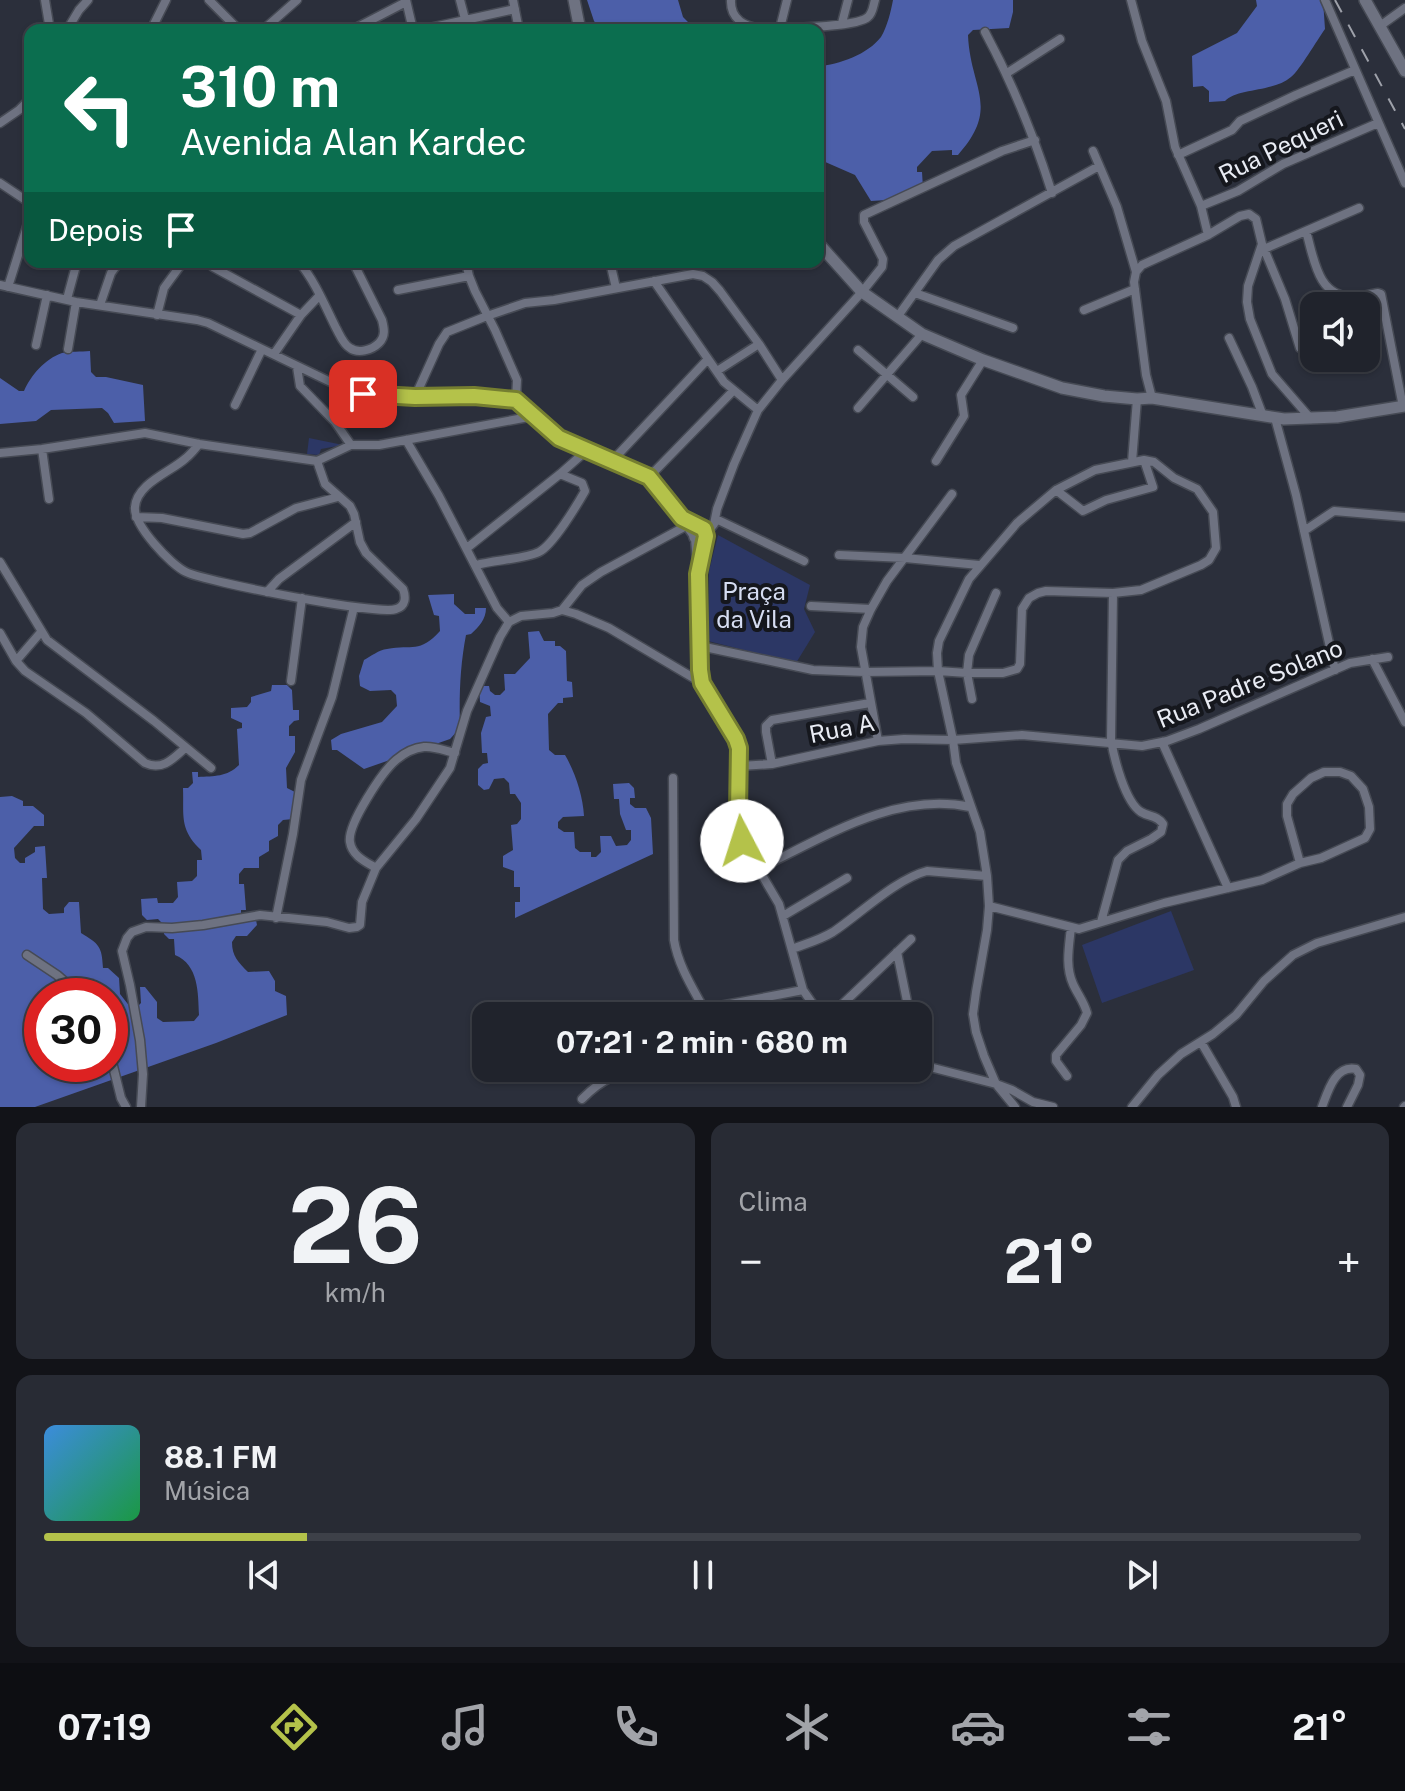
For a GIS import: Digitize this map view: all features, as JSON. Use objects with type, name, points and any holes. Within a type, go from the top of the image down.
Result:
[{"type":"street","points":[[45,0],[49,24]]},
{"type":"street","points":[[71,24],[88,0]]},
{"type":"street","points":[[154,24],[166,0]]},
{"type":"street","points":[[209,0],[233,24]]},
{"type":"street","points":[[270,24],[297,0]]},
{"type":"street","points":[[460,0],[465,19]]},
{"type":"street","points":[[574,0],[579,24]]},
{"type":"street","points":[[731,0],[732,14],[745,24]]},
{"type":"street","points":[[781,24],[787,0]]},
{"type":"street","points":[[842,23],[848,0]]},
{"type":"street","points":[[824,27],[868,18],[875,0]]},
{"type":"street","points":[[1131,0],[1142,41],[1166,101],[1178,155],[1201,206],[1208,235]]},
{"type":"street","points":[[1325,0],[1405,183]]},
{"type":"street","points":[[1365,0],[1405,71]]},
{"type":"street","points":[[363,24],[406,1],[412,24]]},
{"type":"street","points":[[445,24],[514,5]]},
{"type":"street","points":[[1380,26],[1405,8]]},
{"type":"street","points":[[985,32],[1007,73],[1035,140],[1052,193]]},
{"type":"street","points":[[1007,73],[1060,39]]},
{"type":"street","points":[[1178,155],[1232,130],[1240,121],[1355,70]]},
{"type":"street","points":[[0,123],[24,105]]},
{"type":"street","name":"Rua Pequeri","points":[[1201,206],[1238,191],[1283,164],[1378,123]]},
{"type":"street","points":[[700,534],[713,527],[734,464],[758,410],[883,264],[864,215],[1002,151],[1035,140]]},
{"type":"street","points":[[1093,151],[1117,207],[1136,272],[1135,289],[1152,398]]},
{"type":"street","points":[[898,316],[938,260],[954,246],[1099,166]]},
{"type":"street","points":[[0,183],[24,199]]},
{"type":"street","points":[[1263,246],[1359,208]]},
{"type":"street","points":[[1136,272],[1142,265],[1249,214],[1256,219],[1300,348]]},
{"type":"street","points":[[824,250],[862,292],[922,334],[983,360],[1082,393],[1152,398],[1269,417],[1311,419],[1404,406],[1381,294],[1354,297],[1334,293],[1321,282],[1306,231]]},
{"type":"street","points":[[24,233],[4,286],[197,320],[341,387],[363,394],[516,400],[559,438],[649,477],[684,522]]},
{"type":"street","points":[[1263,246],[1248,286],[1250,319],[1272,374],[1311,419]]},
{"type":"street","points":[[68,349],[76,268]]},
{"type":"street","points":[[100,305],[115,268]]},
{"type":"street","points":[[157,315],[164,288],[179,268]]},
{"type":"street","points":[[215,268],[301,315]]},
{"type":"street","points":[[303,268],[348,347],[360,351],[370,349],[381,341],[384,329],[356,268]]},
{"type":"street","points":[[467,268],[517,380],[516,400]]},
{"type":"street","points":[[611,268],[616,288]]},
{"type":"street","points":[[415,397],[445,334],[525,303],[693,274],[703,276],[720,291],[782,380]]},
{"type":"street","points":[[398,290],[469,276]]},
{"type":"street","points":[[654,281],[733,391],[758,410]]},
{"type":"street","points":[[1084,310],[1135,289]]},
{"type":"street","points":[[915,293],[1013,328]]},
{"type":"street","points":[[36,345],[47,295]]},
{"type":"street","points":[[274,354],[301,315],[319,296]]},
{"type":"street","points":[[858,408],[922,334]]},
{"type":"street","points":[[1229,338],[1287,460],[1335,670]]},
{"type":"street","points":[[717,371],[759,344]]},
{"type":"street","points":[[235,405],[262,349]]},
{"type":"street","points":[[858,350],[913,397]]},
{"type":"street","points":[[612,461],[708,359]]},
{"type":"street","points":[[936,461],[964,416],[961,395],[983,360]]},
{"type":"street","points":[[297,367],[300,386],[335,422],[351,445]]},
{"type":"street","points":[[649,477],[733,391]]},
{"type":"street","points":[[1132,462],[1137,399]]},
{"type":"street","points":[[0,453],[145,433],[317,461],[351,445],[379,445],[534,416]]},
{"type":"street","points":[[406,440],[497,608],[509,622]]},
{"type":"street","points":[[199,444],[186,459],[150,484],[137,500],[136,514],[167,559],[189,574],[267,592],[354,607],[387,611],[397,609],[404,601],[403,589],[366,553],[350,506],[325,484],[317,461]]},
{"type":"street","points":[[42,449],[49,499]]},
{"type":"street","points":[[467,548],[586,451]]},
{"type":"street","points":[[1056,490],[1083,511],[1106,500],[1153,487],[1144,460]]},
{"type":"street","points":[[700,646],[813,670],[865,672],[938,671],[1003,673],[1019,666],[1022,609],[1029,598],[1046,591],[1113,593],[1141,590],[1209,560],[1216,548],[1213,512],[1207,501],[1197,489],[1174,478],[1154,462],[1144,460],[1095,470],[1056,490],[1017,523],[979,565],[962,591],[942,633],[937,653],[938,671],[956,763],[980,832],[987,876],[989,906],[973,1014],[984,1056],[996,1084],[1015,1107]]},
{"type":"street","points":[[476,565],[530,555],[549,545],[585,491],[582,483],[560,474]]},
{"type":"street","points":[[878,741],[861,647],[863,627],[887,581],[952,494]]},
{"type":"street","points":[[136,514],[243,534],[296,508],[338,497]]},
{"type":"street","points":[[702,683],[698,574],[700,534],[717,509]]},
{"type":"street","points":[[1304,531],[1334,511],[1405,517]]},
{"type":"street","points":[[716,519],[804,561]]},
{"type":"street","points":[[267,592],[279,579],[356,522]]},
{"type":"street","points":[[562,610],[575,593],[601,572],[671,535],[684,522],[693,522],[700,534]]},
{"type":"street","points":[[839,555],[979,565]]},
{"type":"street","points":[[0,562],[41,632],[54,646],[211,768]]},
{"type":"street","points":[[972,699],[967,673],[969,655],[996,593]]},
{"type":"street","points":[[1101,922],[1118,860],[1127,851],[1161,832],[1163,824],[1159,818],[1141,812],[1133,804],[1114,756],[1113,593]]},
{"type":"street","points":[[291,681],[302,598]]},
{"type":"street","points":[[811,606],[871,609]]},
{"type":"street","points":[[276,918],[301,780],[332,697],[354,607]]},
{"type":"street","points":[[141,1107],[143,1074],[140,1040],[122,957],[127,938],[132,932],[146,927],[203,925],[260,915],[360,925],[362,902],[376,868],[416,819],[450,768],[467,711],[500,637],[509,622],[521,616],[562,610],[586,618],[609,628],[702,683],[736,739],[740,766],[740,831],[746,850],[783,916],[803,990],[811,1002]]},
{"type":"street","points":[[16,661],[41,632]]},
{"type":"street","points":[[0,633],[25,671],[86,713],[150,766],[167,764],[185,748]]},
{"type":"street","name":"Rua Padre Solano","points":[[953,740],[1022,735],[1142,746],[1199,729],[1350,663],[1388,657]]},
{"type":"street","points":[[1372,659],[1405,722]]},
{"type":"street","points":[[772,764],[766,726],[772,720],[870,703]]},
{"type":"street","name":"Rua A","points":[[740,766],[772,764],[878,741],[953,740]]},
{"type":"street","points":[[1162,742],[1228,888]]},
{"type":"street","points":[[376,868],[355,853],[350,841],[354,825],[374,789],[392,764],[411,751],[426,746],[455,753]]},
{"type":"street","points":[[989,906],[1079,929],[1164,903],[1262,880],[1365,838],[1370,829],[1369,807],[1363,789],[1351,776],[1324,772],[1311,778],[1287,804],[1287,816],[1300,863]]},
{"type":"street","points":[[673,778],[674,940],[682,967],[700,1002]]},
{"type":"street","points":[[758,869],[865,818],[926,804],[948,803],[970,807]]},
{"type":"street","points":[[792,949],[830,934],[921,873],[987,876]]},
{"type":"street","points":[[783,916],[847,878]]},
{"type":"street","points":[[1132,1107],[1158,1075],[1181,1054],[1236,1015],[1264,981],[1293,955],[1317,943],[1405,917]]},
{"type":"street","points":[[1067,1076],[1056,1061],[1056,1055],[1087,1013],[1067,965],[1071,927]]},
{"type":"street","points":[[845,1002],[911,939]]},
{"type":"street","points":[[897,952],[907,1002]]},
{"type":"street","points":[[27,955],[60,978]]},
{"type":"street","points":[[740,1002],[803,990]]},
{"type":"street","points":[[1201,1042],[1236,1107]]},
{"type":"street","points":[[932,1066],[1012,1090],[1031,1104],[1053,1107]]},
{"type":"street","points":[[1322,1107],[1331,1084],[1341,1071],[1349,1067],[1356,1069],[1360,1075],[1347,1107]]},
{"type":"street","points":[[117,1082],[126,1107]]},
{"type":"street","points":[[582,1099],[600,1082]]},
{"type":"green space","points":[[309,438],[343,445],[321,449],[319,455],[307,454]]},
{"type":"green space","name":"Praça da Vila","points":[[718,535],[810,585],[804,609],[815,632],[796,663],[708,641],[709,571]]},
{"type":"green space","points":[[1171,911],[1194,970],[1102,1003],[1082,945]]},
{"type":"shaded area","points":[[587,0],[678,0],[683,17],[690,24],[596,24]]},
{"type":"shaded area","points":[[893,0],[1013,0],[1009,28],[973,30],[968,35],[981,110],[971,138],[958,155],[952,155],[952,150],[932,151],[917,167],[917,172],[922,172],[923,188],[887,200],[871,201],[855,175],[824,161],[824,65],[852,58],[869,49],[881,37]]},
{"type":"shaded area","points":[[1256,0],[1323,0],[1325,29],[1299,68],[1284,82],[1238,94],[1225,101],[1209,102],[1209,91],[1203,86],[1193,87],[1192,56],[1237,33],[1257,6]]},
{"type":"shaded area","points":[[90,351],[91,372],[96,377],[143,385],[145,421],[114,423],[102,408],[51,410],[36,421],[0,424],[0,378],[24,391],[50,359],[62,353]]},
{"type":"shaded area","points":[[454,594],[454,604],[465,614],[475,614],[475,608],[486,608],[479,626],[466,635],[460,682],[460,728],[450,739],[364,769],[337,750],[332,750],[331,740],[382,722],[397,706],[396,695],[391,690],[370,691],[360,686],[359,676],[364,660],[384,650],[427,643],[440,631],[439,616],[434,615],[428,595]]},
{"type":"shaded area","points":[[539,631],[544,641],[555,641],[555,646],[566,651],[567,681],[572,682],[573,697],[563,698],[563,703],[558,703],[548,714],[549,750],[555,755],[565,755],[569,762],[580,792],[584,816],[563,817],[558,822],[558,828],[564,832],[574,832],[575,848],[580,852],[591,852],[591,857],[601,852],[600,836],[611,836],[616,846],[627,845],[631,840],[631,830],[626,830],[619,799],[614,799],[613,784],[629,783],[634,788],[635,798],[630,798],[630,804],[635,808],[646,808],[651,818],[653,854],[515,918],[515,902],[520,902],[520,887],[514,887],[514,871],[503,867],[503,856],[513,850],[511,825],[521,819],[521,803],[515,794],[510,794],[509,783],[504,778],[494,779],[489,789],[484,790],[478,785],[478,769],[488,763],[487,753],[482,753],[481,733],[486,717],[491,716],[490,706],[480,702],[479,686],[489,686],[490,691],[500,695],[505,690],[504,674],[515,674],[530,658],[528,632]]},
{"type":"shaded area","points":[[272,685],[287,685],[292,690],[293,710],[299,710],[299,720],[289,726],[289,736],[295,736],[295,752],[286,768],[287,788],[297,793],[293,819],[283,820],[278,825],[278,836],[269,841],[269,851],[259,857],[259,868],[244,868],[239,874],[239,884],[244,884],[246,910],[241,910],[241,915],[256,920],[257,925],[247,936],[236,936],[232,942],[233,951],[248,972],[269,971],[275,981],[275,991],[286,996],[287,1015],[128,1074],[128,1004],[136,1008],[141,1003],[140,987],[145,987],[157,1002],[157,1018],[163,1022],[194,1021],[199,1015],[193,973],[175,955],[174,939],[164,934],[163,924],[158,919],[147,920],[142,915],[141,899],[157,898],[158,903],[173,903],[178,897],[177,882],[192,881],[197,876],[197,860],[202,860],[201,850],[186,829],[183,788],[193,783],[192,772],[198,772],[198,777],[215,776],[230,772],[239,765],[237,729],[242,728],[242,723],[231,718],[231,708],[247,707],[251,697],[271,691]]},
{"type":"shaded area","points":[[12,796],[23,801],[23,806],[33,806],[44,815],[44,826],[34,826],[14,848],[15,858],[25,863],[25,858],[35,852],[35,847],[45,846],[47,878],[42,878],[43,909],[49,914],[64,913],[69,902],[79,902],[81,933],[98,946],[103,968],[108,968],[119,978],[24,978],[24,1082],[106,1082],[35,1107],[0,1107],[0,797]]},
{"type":"railway","points":[[1335,0],[1405,129]]},
{"type":"route","points":[[363,394],[516,400],[559,438],[649,477],[682,518],[706,531],[698,574],[700,670],[702,683],[739,748],[738,812],[742,841]]}]
